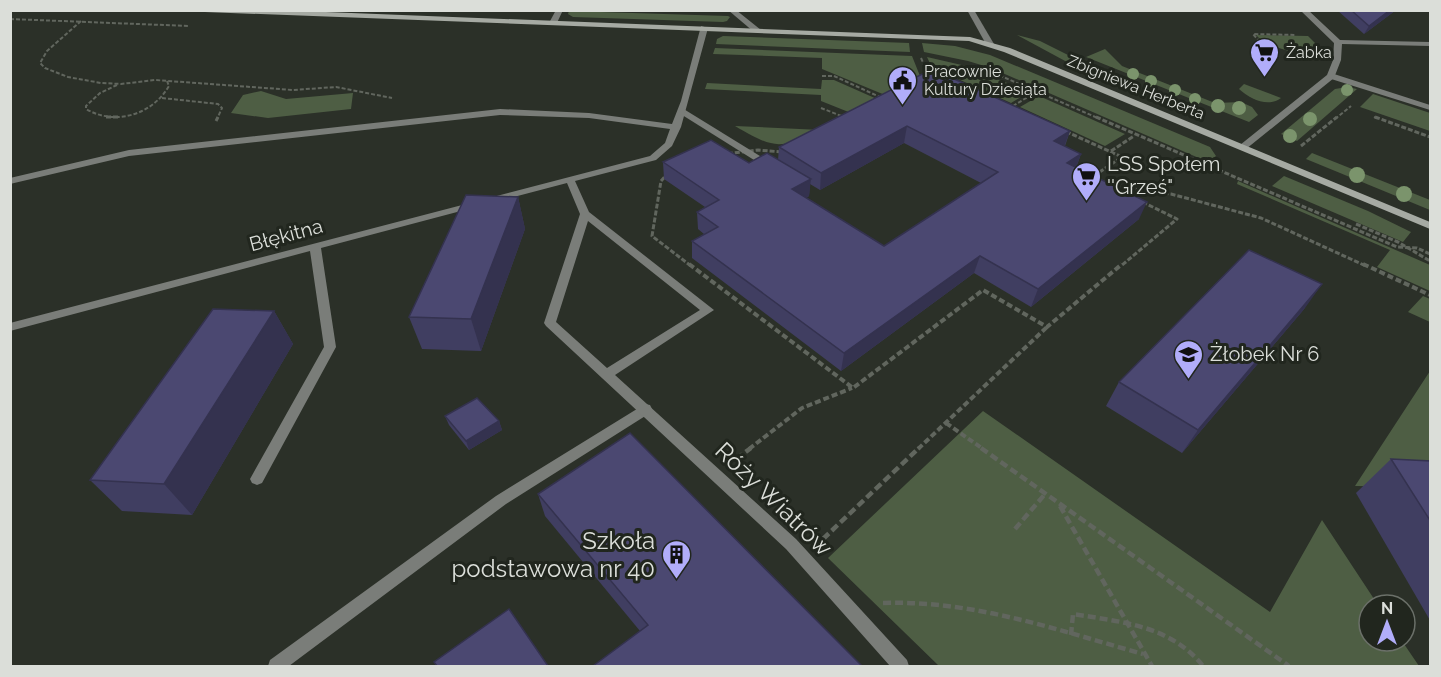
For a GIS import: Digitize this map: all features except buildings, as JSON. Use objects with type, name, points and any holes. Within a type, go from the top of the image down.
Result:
[{"type":"street","name":"Zbigniewa Herberta","points":[[205,10],[952,37],[990,44],[1431,226]]},
{"type":"street","points":[[553,23],[560,10]]},
{"type":"street","points":[[732,10],[757,30]]},
{"type":"street","points":[[970,10],[990,44]]},
{"type":"street","points":[[1303,10],[1338,42],[1431,45]]},
{"type":"street","points":[[606,374],[708,310],[585,214],[570,179],[653,158],[669,144],[682,111],[704,28]]},
{"type":"street","points":[[1243,147],[1330,76],[1337,60],[1338,42]]},
{"type":"street","points":[[1330,76],[1431,108]]},
{"type":"street","points":[[682,111],[775,169]]},
{"type":"street","points":[[10,181],[129,153],[500,112],[552,112],[615,117],[677,127]]},
{"type":"street","name":"Błękitna","points":[[10,327],[570,179]]},
{"type":"street","name":"Róży Wiatrów","points":[[585,214],[550,323],[717,474],[804,557],[901,666]]},
{"type":"street","points":[[257,478],[330,347],[315,246]]},
{"type":"street","points":[[276,666],[501,500],[645,409]]},
{"type":"path","points":[[10,19],[200,26]]},
{"type":"path","points":[[81,21],[47,51],[40,63],[45,68],[68,77],[100,83],[121,84],[146,80],[293,90],[344,87],[402,100]]},
{"type":"path","points":[[930,77],[919,54],[931,56]]},
{"type":"path","points":[[989,71],[1134,136],[1397,247],[1417,248],[1431,254]]},
{"type":"path","points":[[804,557],[1047,327],[1177,219],[1092,177],[1122,157],[936,73],[782,153],[745,151],[725,154],[709,151],[674,166],[661,181],[652,236],[853,388]]},
{"type":"path","points":[[822,75],[834,76],[885,99]]},
{"type":"path","points":[[121,84],[94,97],[86,109],[101,116],[118,117],[137,112],[161,98],[169,86],[167,81]]},
{"type":"path","points":[[1249,183],[1283,165],[1300,147],[1369,89]]},
{"type":"path","points":[[1012,106],[1036,92]]},
{"type":"path","points":[[161,98],[218,104],[222,108],[214,125]]},
{"type":"path","points":[[821,108],[847,119]]},
{"type":"path","points":[[1348,108],[1358,111]]},
{"type":"path","points":[[1369,115],[1431,137]]},
{"type":"path","points":[[1111,151],[1134,136]]},
{"type":"path","points":[[1112,187],[1171,194],[1261,218],[1431,295]]},
{"type":"path","points":[[717,474],[802,408],[853,388],[983,290],[1047,327]]},
{"type":"path","points":[[945,423],[1288,666]]},
{"type":"path","points":[[1015,529],[1045,494]]},
{"type":"path","points":[[1058,503],[1143,654],[1152,666]]},
{"type":"path","points":[[875,603],[903,601],[970,609],[1014,618],[1143,654]]},
{"type":"path","points":[[1071,635],[1073,614],[1126,624],[1172,636],[1195,654],[1203,666]]},
{"type":"green space","points":[[569,11],[730,17],[723,22],[573,17],[568,14]]},
{"type":"green space","points":[[1017,35],[1040,41],[1074,58],[1067,62]]},
{"type":"green space","points":[[1256,35],[1308,36],[1326,54],[1289,51],[1269,44]]},
{"type":"green space","points":[[723,36],[909,43],[910,52],[716,44],[717,39]]},
{"type":"green space","points":[[922,43],[955,46],[990,55],[1210,147],[1216,156],[1208,162],[991,68],[924,52]]},
{"type":"green space","points":[[715,48],[912,56],[920,76],[885,95],[822,69],[822,58],[713,54]]},
{"type":"green space","points":[[1105,49],[1122,66],[1215,103],[1241,102],[1252,107],[1258,115],[1249,122],[1086,57]]},
{"type":"green space","points":[[927,57],[966,66],[1029,92],[1011,103],[936,69],[933,70]]},
{"type":"green space","points":[[822,80],[834,80],[877,99],[851,113],[821,101],[821,95],[705,89],[707,83],[821,89]]},
{"type":"green space","points":[[1244,84],[1281,98],[1270,102],[1259,101],[1239,89]]},
{"type":"green space","points":[[1347,87],[1357,89],[1297,141],[1281,134],[1335,89]]},
{"type":"green space","points":[[261,91],[286,99],[353,93],[351,109],[268,118],[231,113],[243,95]]},
{"type":"green space","points":[[1373,94],[1430,113],[1430,131],[1360,107]]},
{"type":"green space","points":[[1039,96],[1125,134],[1105,146],[1020,107]]},
{"type":"green space","points":[[735,126],[821,130],[796,141],[778,144],[769,143]]},
{"type":"green space","points":[[1312,153],[1430,200],[1430,210],[1306,159]]},
{"type":"green space","points":[[1284,176],[1368,211],[1411,232],[1403,242],[1272,186]]},
{"type":"green space","points":[[1238,181],[1430,265],[1430,291],[1377,267],[1390,250],[1237,184]]},
{"type":"green space","points":[[1423,296],[1430,299],[1430,322],[1408,312]]},
{"type":"green space","points":[[1430,371],[1430,490],[1428,487],[1355,486]]},
{"type":"green space","points":[[983,411],[1270,612],[1322,520],[1370,593],[1357,593],[1357,653],[1410,653],[1419,666],[939,666],[828,558]]},
{"type":"place","name":"Żabka","points":[[1265,78]]},
{"type":"place","name":"Pracownie Kultury Dziesiąta","points":[[903,106]]},
{"type":"place","name":"LSS Społem ''Grześ\"","points":[[1086,202]]},
{"type":"place","name":"Żłobek Nr 6","points":[[1189,380]]},
{"type":"place","name":"Szkoła podstawowa nr 40","points":[[676,580]]}]
